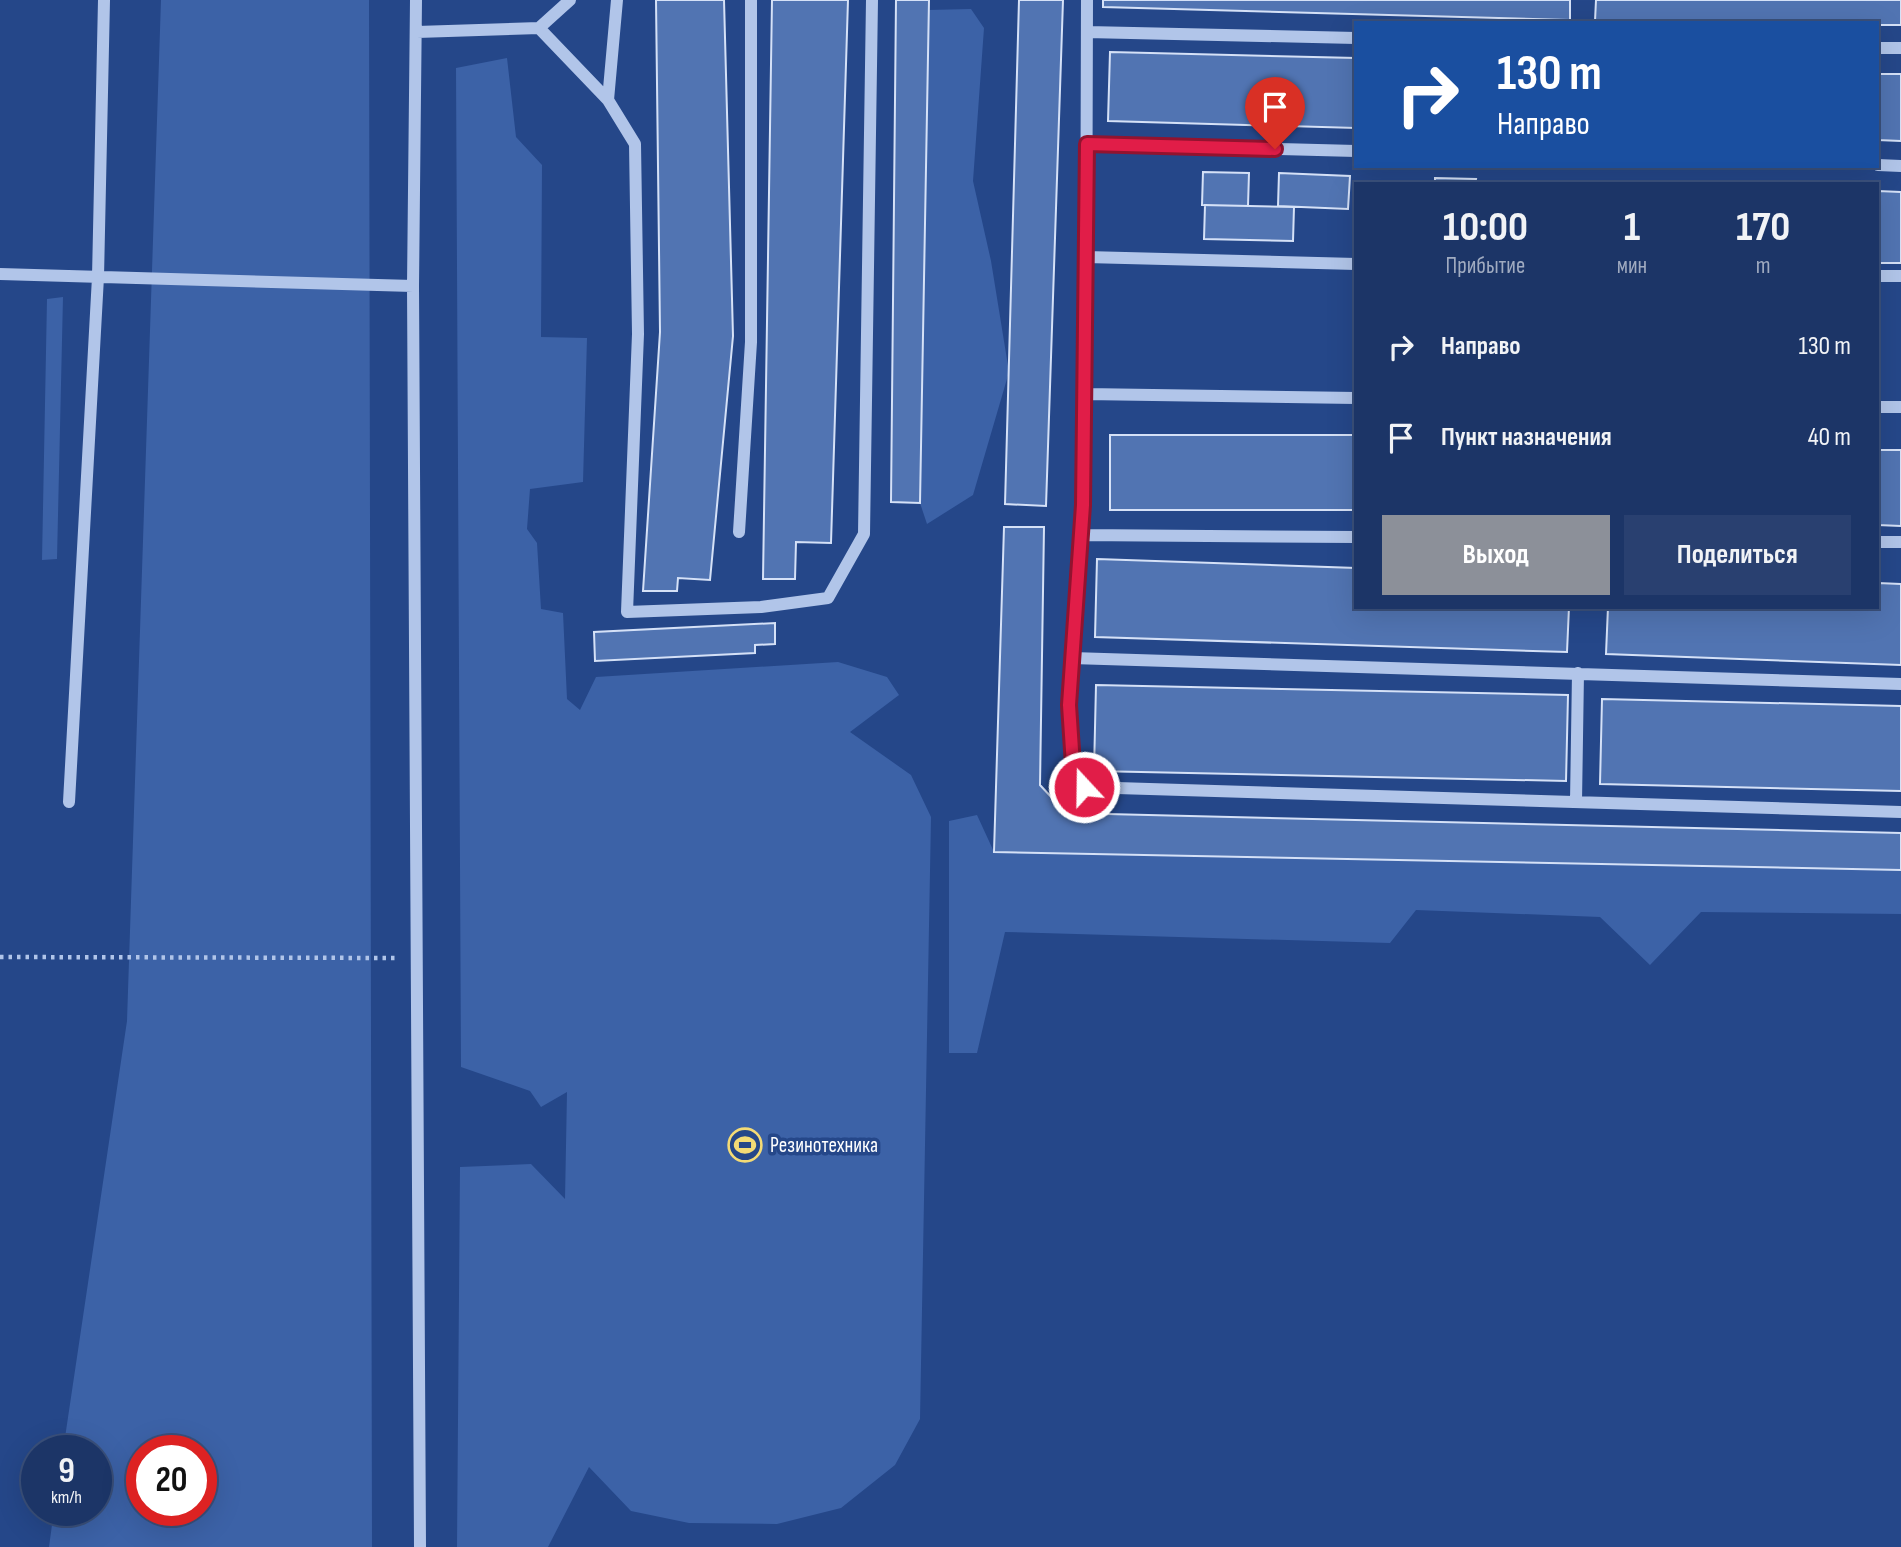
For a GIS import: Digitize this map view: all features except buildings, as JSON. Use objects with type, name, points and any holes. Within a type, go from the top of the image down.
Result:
[{"type":"street","points":[[69,802],[98,276],[104,0]]},
{"type":"street","points":[[416,0],[413,286],[420,1547]]},
{"type":"street","points":[[417,32],[539,29],[570,0]]},
{"type":"street","points":[[608,100],[617,0]]},
{"type":"street","points":[[739,533],[751,342],[751,0]]},
{"type":"street","points":[[539,29],[608,100],[635,144],[638,334],[627,612],[761,607],[828,598],[864,534],[872,0]]},
{"type":"street","points":[[1087,0],[1083,505],[1069,705],[1073,765],[1084,787],[1901,812]]},
{"type":"street","points":[[1087,32],[1354,38]]},
{"type":"street","points":[[1879,48],[1901,48]]},
{"type":"street","points":[[1087,144],[1354,151]]},
{"type":"street","points":[[1879,166],[1901,166]]},
{"type":"street","points":[[1086,257],[1354,264]]},
{"type":"street","points":[[0,274],[413,286]]},
{"type":"street","points":[[1879,276],[1901,276]]},
{"type":"street","points":[[1085,394],[1354,398]]},
{"type":"street","points":[[1879,407],[1901,407]]},
{"type":"street","points":[[1080,535],[1354,537]]},
{"type":"street","points":[[1879,542],[1901,542]]},
{"type":"street","points":[[1072,658],[1901,684]]},
{"type":"street","points":[[1576,802],[1578,674]]},
{"type":"path","points":[[0,957],[417,958]]},
{"type":"shaded area","points":[[161,0],[369,0],[372,1547],[49,1547],[52,1526],[112,1526],[112,1435],[65,1435],[127,1021]]},
{"type":"shaded area","points":[[971,9],[984,28],[973,181],[991,261],[1009,372],[973,495],[927,524],[920,503],[928,10]]},
{"type":"shaded area","name":"Резинотехника","points":[[507,58],[516,137],[542,165],[541,337],[587,338],[583,482],[530,489],[527,529],[537,543],[541,609],[563,613],[567,699],[580,710],[596,677],[838,662],[887,677],[899,695],[850,732],[911,775],[931,817],[920,1419],[895,1465],[841,1508],[777,1524],[689,1523],[631,1511],[589,1467],[548,1547],[457,1547],[460,1167],[531,1164],[565,1199],[567,1092],[541,1107],[530,1091],[461,1067],[456,68]]},
{"type":"shaded area","points":[[63,297],[57,559],[42,560],[47,299]]},
{"type":"shaded area","points":[[977,815],[994,852],[1901,870],[1901,914],[1701,912],[1650,965],[1600,917],[1416,910],[1390,943],[1005,932],[977,1053],[949,1053],[949,821]]},
{"type":"place","name":"Резинотехника","points":[[745,1145]]},
{"type":"route","points":[[1084,787],[1073,765],[1069,705],[1083,505],[1087,144],[1275,149]]}]
